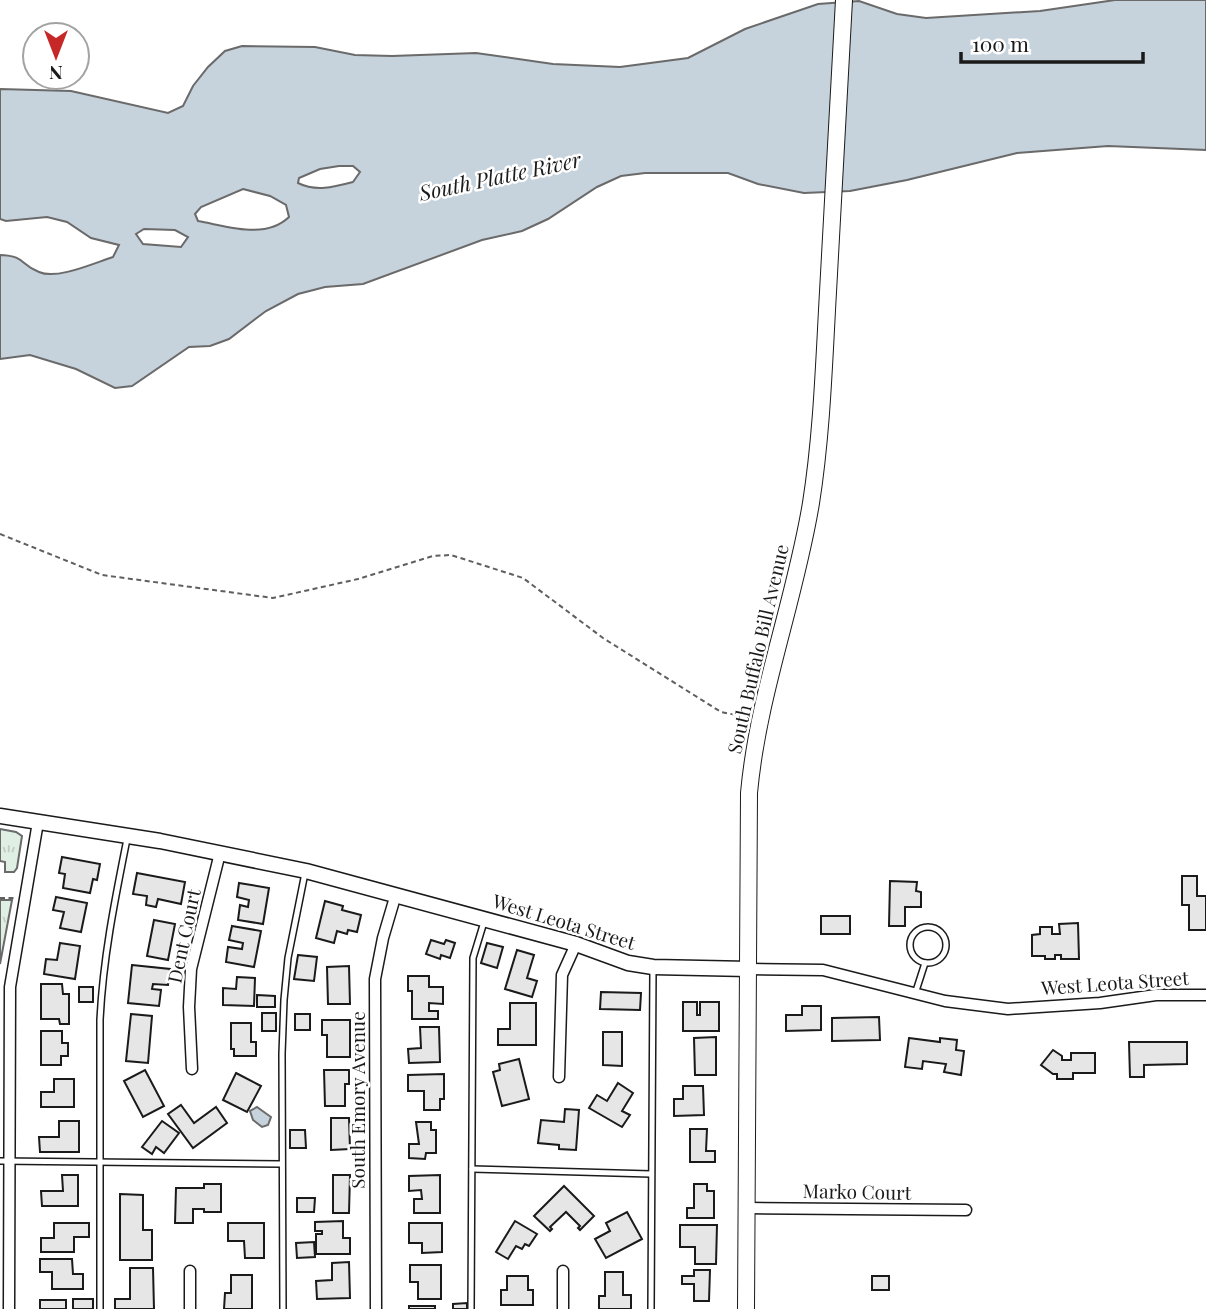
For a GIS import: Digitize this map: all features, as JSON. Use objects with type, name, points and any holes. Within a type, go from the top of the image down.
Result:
[{"type":"main road","name":"South Buffalo Bill Avenue","points":[[746,1309],[749,793],[752,759],[765,692],[803,549],[811,500],[823,379],[844,0]]},
{"type":"street","name":"West Leota Street","points":[[0,816],[220,853],[306,871],[576,944],[628,964],[653,967],[823,970],[945,1001],[1008,1009],[1087,1004],[1156,995],[1206,995]]},
{"type":"street","points":[[9,1309],[4,1161],[5,987],[38,822]]},
{"type":"street","name":"Dent Court","points":[[192,1069],[189,1007],[191,969],[220,853]]},
{"type":"street","name":"South Emory Avenue","points":[[376,1309],[375,979],[396,894]]},
{"type":"street","points":[[559,1077],[562,975],[576,944]]},
{"type":"street","name":"Marko Court","points":[[748,1208],[966,1210]]},
{"type":"street","points":[[190,1271],[190,1309]]},
{"type":"street","points":[[562,1309],[563,1271]]},
{"type":"lane","points":[[100,1309],[102,978],[128,837]]},
{"type":"lane","points":[[283,1309],[284,1000],[288,958],[306,871]]},
{"type":"lane","points":[[471,1309],[473,958],[485,918]]},
{"type":"lane","points":[[932,926],[946,939],[947,948],[943,957],[934,963],[925,963],[916,959],[910,951],[909,941],[914,932],[922,927],[932,926]]},
{"type":"lane","points":[[915,994],[925,963]]},
{"type":"lane","points":[[651,1309],[653,967]]},
{"type":"lane","points":[[4,1161],[282,1164]]},
{"type":"lane","points":[[472,1169],[651,1174]]},
{"type":"path","points":[[0,534],[102,575],[273,598],[358,579],[433,556],[451,555],[523,578],[603,638],[721,712],[741,716]]},
{"type":"green space","points":[[0,829],[22,836],[14,872],[5,872],[5,862],[0,861]]},
{"type":"green space","points":[[0,900],[12,900],[0,964]]},
{"type":"water","name":"South Platte River","points":[[1115,0],[1206,0],[1206,150],[1108,146],[1017,153],[850,191],[804,193],[758,184],[728,173],[645,173],[621,176],[597,187],[548,219],[522,231],[482,240],[363,284],[325,287],[298,294],[266,311],[229,339],[210,346],[189,347],[132,386],[115,388],[76,369],[30,355],[0,359],[0,255],[18,259],[39,272],[55,274],[113,257],[119,245],[91,238],[67,222],[47,217],[6,221],[0,219],[0,89],[71,91],[168,113],[183,106],[193,86],[225,51],[242,46],[315,47],[355,55],[476,53],[553,64],[620,67],[688,58],[745,29],[818,4],[859,1],[897,14],[926,18],[1040,11]],"holes":[[[353,166],[360,172],[353,182],[318,188],[298,183],[299,178],[320,169]],[[243,189],[270,196],[286,205],[289,217],[279,224],[257,230],[198,221],[195,214],[201,207]],[[144,229],[175,230],[188,237],[181,247],[143,244],[136,234]]]},
{"type":"water","points":[[257,1107],[271,1117],[268,1125],[262,1127],[253,1120],[250,1111]]},
{"type":"building","points":[[62,857],[100,864],[97,880],[93,879],[90,893],[63,888],[65,874],[59,873]]},
{"type":"building","points":[[137,873],[185,882],[181,904],[158,899],[156,907],[146,905],[147,896],[133,894]]},
{"type":"building","points":[[1182,876],[1197,876],[1197,896],[1206,896],[1206,930],[1189,930],[1189,905],[1182,905]]},
{"type":"building","points":[[890,881],[917,882],[916,891],[921,892],[921,907],[905,907],[905,926],[889,926]]},
{"type":"building","points":[[239,883],[269,888],[263,924],[238,920],[240,905],[248,907],[249,900],[237,897]]},
{"type":"building","points":[[56,897],[87,903],[81,932],[60,928],[64,912],[53,910]]},
{"type":"building","points":[[325,901],[343,906],[342,910],[361,915],[357,932],[348,930],[347,934],[337,931],[334,943],[316,938]]},
{"type":"building","points":[[821,916],[850,916],[850,934],[821,934]]},
{"type":"building","points":[[154,920],[175,924],[168,960],[147,956]]},
{"type":"building","points":[[1078,923],[1079,959],[1061,959],[1061,955],[1055,955],[1055,959],[1032,956],[1032,935],[1040,934],[1040,927],[1052,927],[1052,934],[1060,934],[1059,924]]},
{"type":"building","points":[[232,926],[261,931],[254,967],[226,962],[228,947],[242,949],[243,943],[229,940]]},
{"type":"building","points":[[431,940],[444,944],[446,940],[455,943],[450,958],[441,955],[440,959],[426,954]]},
{"type":"building","points":[[60,943],[80,946],[75,979],[44,974],[46,959],[57,960]]},
{"type":"building","points":[[487,943],[503,947],[497,968],[481,963]]},
{"type":"building","points":[[517,950],[534,955],[527,978],[537,981],[532,997],[505,989]]},
{"type":"building","points":[[298,955],[317,957],[314,981],[294,979]]},
{"type":"building","points":[[132,965],[170,969],[168,985],[153,984],[152,989],[161,990],[159,1006],[128,1003]]},
{"type":"building","points":[[349,966],[350,1004],[328,1004],[327,967]]},
{"type":"building","points":[[408,976],[429,976],[429,987],[443,987],[443,1004],[429,1003],[429,1011],[438,1011],[438,1019],[412,1019],[412,991],[408,991]]},
{"type":"building","points":[[237,977],[255,978],[254,1006],[223,1005],[223,988],[236,989]]},
{"type":"building","points":[[41,984],[62,984],[63,994],[69,994],[69,1024],[60,1024],[59,1019],[41,1019]]},
{"type":"building","points":[[79,987],[93,987],[93,1002],[79,1002]]},
{"type":"building","points":[[601,992],[641,993],[640,1010],[600,1009]]},
{"type":"building","points":[[257,995],[275,996],[275,1007],[257,1007]]},
{"type":"building","points":[[683,1002],[697,1002],[697,1015],[700,1015],[700,1002],[719,1002],[719,1031],[683,1031]]},
{"type":"building","points":[[510,1003],[536,1003],[536,1045],[498,1045],[498,1029],[510,1029]]},
{"type":"building","points":[[802,1006],[821,1006],[821,1030],[786,1031],[786,1015],[802,1015]]},
{"type":"building","points":[[262,1013],[276,1013],[276,1031],[262,1031]]},
{"type":"building","points":[[131,1014],[152,1016],[148,1063],[126,1061]]},
{"type":"building","points":[[295,1014],[310,1014],[310,1030],[295,1030]]},
{"type":"building","points":[[879,1017],[880,1040],[832,1041],[832,1018]]},
{"type":"building","points":[[322,1020],[350,1020],[350,1057],[327,1057],[327,1035],[322,1035]]},
{"type":"building","points":[[231,1023],[251,1023],[251,1042],[256,1042],[256,1056],[234,1056],[234,1049],[231,1049]]},
{"type":"building","points":[[420,1027],[439,1027],[440,1062],[409,1063],[408,1049],[421,1048]]},
{"type":"building","points":[[41,1031],[62,1031],[62,1043],[68,1043],[68,1056],[61,1056],[61,1065],[41,1065]]},
{"type":"building","points":[[603,1032],[622,1032],[622,1066],[603,1065]]},
{"type":"building","points":[[716,1037],[716,1075],[695,1075],[694,1038]]},
{"type":"building","points":[[909,1038],[940,1042],[940,1038],[957,1040],[956,1050],[964,1051],[961,1075],[944,1072],[946,1064],[923,1061],[922,1069],[905,1067]]},
{"type":"building","points":[[1129,1042],[1187,1042],[1187,1064],[1144,1065],[1144,1077],[1130,1077]]},
{"type":"building","points":[[1053,1050],[1062,1056],[1062,1060],[1071,1060],[1071,1053],[1095,1053],[1095,1073],[1073,1073],[1073,1079],[1057,1079],[1057,1074],[1041,1065]]},
{"type":"building","points":[[519,1059],[529,1099],[502,1106],[493,1072],[500,1070],[499,1064]]},
{"type":"building","points":[[145,1070],[164,1106],[143,1117],[124,1081]]},
{"type":"building","points":[[324,1070],[349,1070],[349,1084],[345,1084],[345,1106],[325,1106]]},
{"type":"building","points":[[236,1073],[261,1086],[247,1112],[223,1100]]},
{"type":"building","points":[[444,1074],[444,1099],[440,1099],[440,1110],[424,1110],[424,1091],[408,1091],[408,1075]]},
{"type":"building","points":[[54,1079],[74,1079],[74,1107],[41,1107],[41,1092],[54,1092]]},
{"type":"building","points":[[618,1083],[633,1093],[622,1111],[630,1115],[622,1127],[589,1108],[597,1095],[607,1101]]},
{"type":"building","points":[[683,1086],[703,1086],[704,1115],[674,1116],[674,1099],[683,1099]]},
{"type":"building","points":[[181,1105],[194,1123],[216,1107],[227,1123],[193,1148],[168,1114]]},
{"type":"building","points":[[565,1109],[579,1110],[576,1150],[538,1143],[541,1120],[564,1122]]},
{"type":"building","points":[[331,1118],[349,1118],[350,1149],[331,1150]]},
{"type":"building","points":[[59,1121],[79,1121],[79,1152],[40,1152],[39,1137],[59,1137]]},
{"type":"building","points":[[162,1121],[179,1133],[164,1153],[156,1147],[152,1154],[142,1147]]},
{"type":"building","points":[[416,1122],[431,1122],[431,1130],[436,1130],[436,1153],[426,1153],[425,1159],[409,1158],[409,1144],[419,1144]]},
{"type":"building","points":[[690,1129],[707,1129],[706,1151],[715,1151],[715,1162],[690,1162]]},
{"type":"building","points":[[290,1130],[305,1130],[306,1148],[290,1148]]},
{"type":"building","points":[[62,1175],[78,1175],[78,1206],[42,1206],[41,1191],[63,1191]]},
{"type":"building","points":[[333,1175],[350,1175],[349,1213],[333,1213]]},
{"type":"building","points":[[440,1175],[440,1213],[414,1213],[414,1199],[422,1199],[421,1190],[409,1191],[409,1176]]},
{"type":"building","points":[[204,1184],[221,1184],[221,1212],[193,1209],[193,1223],[175,1223],[176,1188],[204,1188]]},
{"type":"building","points":[[694,1184],[707,1184],[707,1191],[714,1191],[714,1218],[687,1218],[687,1208],[694,1208]]},
{"type":"building","points":[[564,1186],[594,1216],[580,1230],[580,1226],[566,1212],[550,1227],[550,1231],[534,1216]]},
{"type":"building","points":[[120,1194],[143,1195],[143,1230],[152,1230],[152,1260],[120,1260]]},
{"type":"building","points":[[297,1198],[315,1198],[314,1212],[297,1212]]},
{"type":"building","points":[[627,1212],[642,1239],[606,1258],[595,1239],[610,1231],[606,1223]]},
{"type":"building","points":[[343,1221],[343,1238],[350,1238],[350,1254],[316,1254],[316,1234],[322,1234],[322,1231],[315,1231],[315,1222]]},
{"type":"building","points":[[515,1221],[537,1234],[529,1246],[525,1244],[522,1249],[516,1246],[508,1259],[496,1252]]},
{"type":"building","points":[[54,1223],[89,1223],[89,1237],[74,1237],[74,1252],[41,1252],[41,1238],[54,1238]]},
{"type":"building","points":[[228,1223],[264,1223],[264,1258],[245,1258],[244,1241],[228,1241]]},
{"type":"building","points":[[409,1223],[442,1223],[442,1252],[422,1253],[422,1243],[409,1243]]},
{"type":"building","points":[[680,1225],[717,1225],[716,1264],[695,1264],[695,1247],[680,1247]]},
{"type":"building","points":[[314,1242],[315,1257],[297,1258],[296,1243]]},
{"type":"building","points":[[40,1259],[72,1259],[73,1274],[83,1274],[83,1289],[52,1289],[52,1272],[40,1272]]},
{"type":"building","points":[[349,1262],[350,1298],[317,1299],[316,1281],[332,1280],[332,1263]]},
{"type":"building","points":[[410,1265],[441,1265],[441,1299],[418,1299],[418,1282],[410,1282]]},
{"type":"building","points":[[130,1268],[153,1268],[154,1309],[115,1309],[115,1299],[130,1299]]},
{"type":"building","points":[[694,1270],[710,1270],[709,1301],[694,1301],[694,1284],[682,1284],[682,1276],[694,1276]]},
{"type":"building","points":[[605,1272],[623,1272],[623,1295],[631,1295],[631,1309],[599,1309],[599,1296],[605,1296]]},
{"type":"building","points":[[231,1275],[252,1275],[252,1309],[224,1309],[225,1293],[231,1293]]},
{"type":"building","points":[[507,1276],[528,1276],[528,1290],[533,1290],[533,1305],[501,1305],[501,1290],[507,1290]]},
{"type":"building","points":[[872,1276],[889,1276],[889,1290],[872,1290]]},
{"type":"building","points":[[73,1299],[93,1299],[93,1309],[73,1309]]},
{"type":"building","points":[[40,1300],[66,1300],[66,1309],[40,1309]]},
{"type":"building","points":[[467,1303],[467,1309],[453,1309],[453,1304]]},
{"type":"building","points":[[409,1306],[435,1306],[435,1309],[409,1309]]}]
